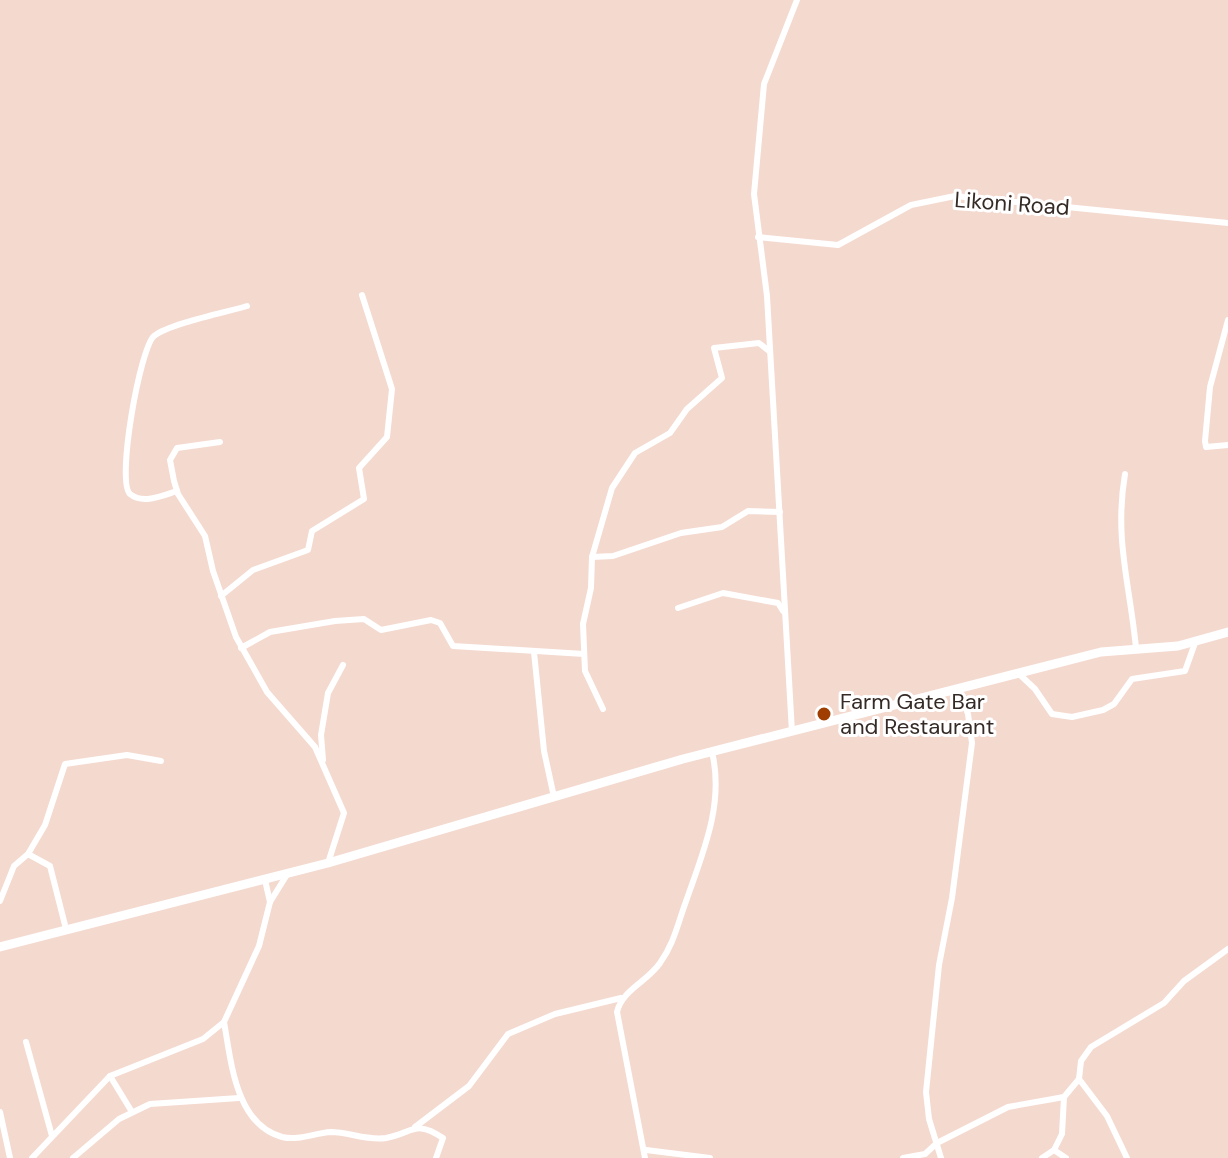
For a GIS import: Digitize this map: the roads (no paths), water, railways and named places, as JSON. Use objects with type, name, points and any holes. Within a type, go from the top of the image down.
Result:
[{"type":"street","points":[[792,732],[767,296],[754,194],[761,99],[769,67],[797,0]]},
{"type":"street","name":"Likoni Road","points":[[758,237],[838,245],[911,205],[955,196],[1228,223]]},
{"type":"street","points":[[221,596],[253,570],[308,550],[312,531],[364,499],[359,468],[387,437],[392,389],[362,295]]},
{"type":"street","points":[[177,491],[140,499],[131,495],[125,487],[125,453],[146,349],[157,334],[247,306]]},
{"type":"street","points":[[1228,320],[1210,387],[1205,441],[1206,447],[1228,445]]},
{"type":"street","points":[[603,709],[585,671],[583,624],[591,588],[592,557],[612,488],[630,458],[670,433],[687,409],[722,378],[714,348],[753,342],[762,344],[769,351]]},
{"type":"street","points":[[220,442],[186,445],[173,453],[171,468],[177,491],[203,531],[221,596],[241,648],[267,692],[301,729],[323,762],[344,813],[328,863]]},
{"type":"street","points":[[1125,474],[1120,517],[1122,568],[1136,648]]},
{"type":"street","points":[[592,557],[613,556],[681,533],[722,527],[748,511],[780,512]]},
{"type":"street","points":[[678,608],[723,593],[735,593],[780,604],[784,612]]},
{"type":"street","points":[[241,648],[270,632],[335,621],[364,619],[381,630],[431,620],[440,623],[453,646],[584,654]]},
{"type":"street","points":[[0,947],[265,880],[712,752],[1018,673],[1101,652],[1195,643],[1228,632]]},
{"type":"street","points":[[1018,673],[1035,689],[1052,714],[1081,716],[1110,707],[1132,679],[1185,671],[1195,643]]},
{"type":"street","points":[[534,652],[544,751],[554,797]]},
{"type":"street","points":[[323,762],[321,735],[328,693],[343,665]]},
{"type":"street","points":[[941,1158],[927,1106],[928,1078],[939,965],[952,898],[972,743],[968,714],[959,690]]},
{"type":"street","points":[[224,1022],[239,1098],[266,1129],[282,1137],[329,1132],[378,1139],[415,1127],[469,1086],[508,1034],[555,1014],[622,998],[655,971],[676,934],[710,830],[716,786],[712,752]]},
{"type":"street","points":[[0,901],[14,866],[28,854],[45,825],[65,764],[127,755],[161,761]]},
{"type":"street","points":[[28,854],[50,866],[66,929]]},
{"type":"street","points":[[32,1158],[110,1076],[203,1039],[224,1022],[259,946],[270,902],[289,872]]},
{"type":"street","points":[[265,880],[270,902]]},
{"type":"street","points":[[1042,1158],[1054,1150],[1062,1134],[1064,1097],[1079,1079],[1081,1061],[1093,1046],[1164,1003],[1184,981],[1228,949]]},
{"type":"street","points":[[622,998],[617,1022],[646,1154],[703,1158]]},
{"type":"street","points":[[26,1042],[52,1136]]},
{"type":"street","points":[[110,1076],[132,1112]]},
{"type":"street","points":[[1079,1079],[1107,1116],[1127,1158]]},
{"type":"street","points":[[925,1154],[937,1143],[1008,1107],[1064,1097]]},
{"type":"street","points":[[73,1158],[132,1112],[156,1103],[239,1098]]},
{"type":"street","points":[[0,1112],[10,1158]]},
{"type":"street","points":[[415,1127],[431,1130],[443,1138],[436,1158]]},
{"type":"street","points":[[1054,1150],[1066,1158]]},
{"type":"street","points":[[903,1158],[925,1154],[935,1158]]},
{"type":"place","name":"Farm Gate Bar and Restaurant","points":[[824,714]]}]
